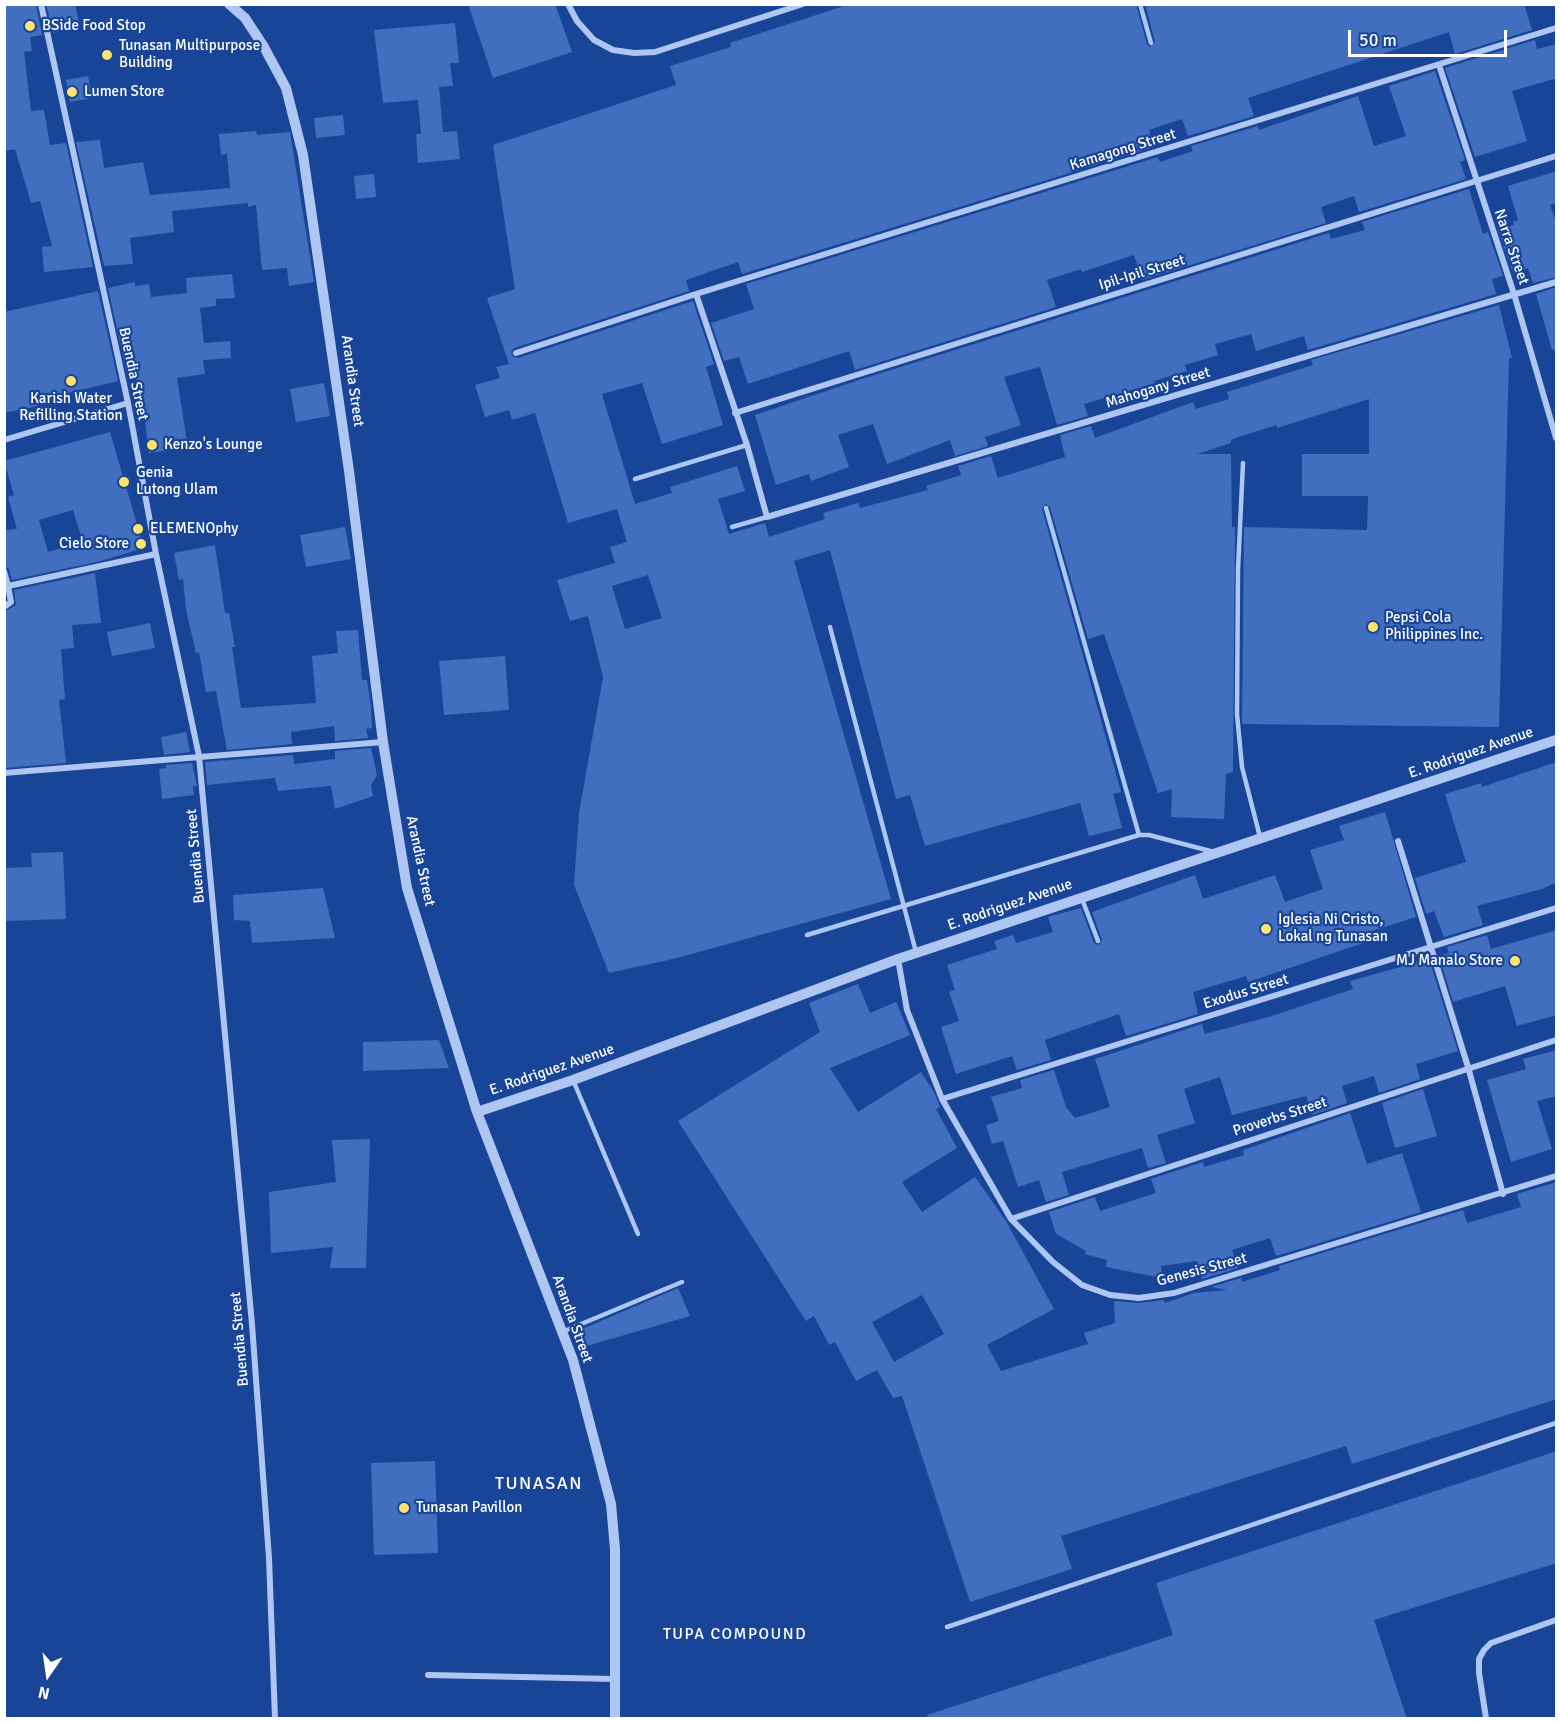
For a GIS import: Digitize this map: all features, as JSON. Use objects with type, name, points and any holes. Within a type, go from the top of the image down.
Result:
[{"type":"street","name":"Buendia Street","points":[[41,4],[128,403],[156,554],[199,756],[252,1324],[268,1558],[275,1719]]},
{"type":"street","name":"Arandia Street","points":[[229,4],[245,18],[286,88],[303,155],[348,460],[382,742],[407,888],[477,1112],[562,1332],[584,1400],[614,1526],[615,1719]]},
{"type":"street","points":[[568,4],[577,21],[594,40],[613,50],[634,53],[655,52],[803,4]]},
{"type":"street","name":"Kamagong Street","points":[[516,353],[696,294],[1557,28]]},
{"type":"street","name":"Narra Street","points":[[1438,65],[1554,414],[1557,438]]},
{"type":"street","name":"Ipil-Ipil Street","points":[[735,413],[1557,156]]},
{"type":"street","name":"Mahogany Street","points":[[767,517],[1557,282]]},
{"type":"street","points":[[696,294],[747,445],[767,517]]},
{"type":"street","points":[[4,440],[128,403]]},
{"type":"street","points":[[8,586],[156,554]]},
{"type":"street","points":[[4,571],[12,602],[4,607]]},
{"type":"street","name":"E. Rodriguez Avenue","points":[[477,1112],[573,1080],[898,958],[1557,740]]},
{"type":"street","points":[[4,773],[382,742]]},
{"type":"street","points":[[1398,841],[1468,1067],[1503,1194]]},
{"type":"street","name":"Exodus Street","points":[[942,1099],[1557,908]]},
{"type":"street","name":"Genesis Street","points":[[898,958],[907,1010],[942,1099],[1011,1219],[1053,1262],[1082,1285],[1110,1295],[1139,1298],[1174,1293],[1557,1176]]},
{"type":"street","name":"Proverbs Street","points":[[1011,1219],[1468,1067],[1557,1040]]},
{"type":"street","points":[[1486,1719],[1479,1673],[1479,1659],[1484,1650],[1491,1643],[1557,1620]]},
{"type":"street","points":[[428,1675],[615,1679]]},
{"type":"lane","points":[[1140,4],[1151,43]]},
{"type":"lane","points":[[635,479],[747,445]]},
{"type":"lane","points":[[1243,463],[1238,580],[1237,714],[1242,767],[1260,837]]},
{"type":"lane","points":[[1046,508],[1139,835]]},
{"type":"lane","points":[[732,527],[767,517]]},
{"type":"lane","points":[[830,627],[916,952]]},
{"type":"lane","points":[[807,935],[1139,835],[1157,836],[1214,852]]},
{"type":"lane","points":[[1082,896],[1098,941]]},
{"type":"lane","points":[[573,1080],[638,1234]]},
{"type":"lane","points":[[562,1332],[682,1282]]},
{"type":"lane","points":[[947,1627],[1557,1424]]},
{"type":"building","points":[[4,4],[36,4],[42,35],[30,37],[32,51],[24,52],[31,111],[44,110],[50,145],[66,143],[93,267],[44,272],[42,247],[52,246],[40,201],[31,203],[15,149],[5,151]]},
{"type":"building","points":[[46,4],[75,4],[80,27],[53,33]]},
{"type":"building","points":[[468,4],[555,4],[572,52],[493,78]]},
{"type":"building","points":[[850,4],[1136,4],[1147,44],[1150,47],[1155,42],[1145,4],[1524,4],[1532,30],[1455,54],[1449,32],[1248,98],[1254,116],[1188,136],[1182,119],[1149,130],[1154,147],[742,274],[738,262],[686,280],[689,291],[514,348],[511,352],[513,357],[518,358],[693,301],[714,364],[706,367],[723,425],[662,444],[642,383],[602,394],[635,504],[672,493],[670,487],[737,466],[745,491],[718,499],[729,534],[765,523],[769,537],[825,519],[823,513],[858,503],[860,508],[928,490],[926,486],[961,475],[958,466],[991,456],[998,478],[1065,457],[1060,435],[1091,426],[1095,438],[1193,402],[1196,409],[1229,399],[1227,392],[1313,365],[1311,360],[1499,305],[1512,358],[1509,358],[1499,727],[1242,724],[1244,527],[1367,530],[1368,496],[1302,496],[1302,454],[1369,454],[1369,399],[1277,428],[1277,425],[1238,437],[1231,440],[1231,443],[1197,454],[1231,454],[1232,527],[1235,527],[1233,772],[1226,774],[1224,819],[1171,817],[1172,789],[1158,793],[1104,634],[1088,639],[1050,507],[1045,504],[1042,509],[1121,792],[1113,794],[1122,828],[1089,836],[1080,803],[925,846],[910,795],[896,799],[830,550],[794,561],[891,899],[677,958],[609,973],[574,885],[579,813],[603,677],[588,616],[570,621],[557,580],[615,563],[610,547],[627,542],[617,509],[568,523],[535,413],[512,420],[509,410],[485,417],[475,385],[500,378],[496,367],[509,364],[487,298],[515,289],[493,145],[676,85],[670,66],[731,47],[730,43]],"holes":[[[648,575],[662,618],[625,629],[612,586]]]},
{"type":"building","points":[[455,23],[459,63],[450,63],[453,86],[439,87],[443,132],[457,131],[460,159],[418,163],[416,134],[421,134],[418,100],[383,103],[374,30]]},
{"type":"building","points":[[1535,40],[1537,49],[1557,44],[1557,78],[1512,91],[1527,141],[1475,157],[1445,68]]},
{"type":"building","points":[[1435,71],[1465,160],[1460,162],[1466,179],[1359,212],[1354,196],[1321,207],[1326,223],[1142,280],[1134,255],[1082,272],[1081,269],[1047,280],[1056,307],[855,370],[849,351],[748,384],[739,357],[724,361],[711,323],[754,309],[746,284],[1158,157],[1160,162],[1193,151],[1191,146],[1258,126],[1259,130],[1358,96],[1374,146],[1406,136],[1389,86]]},
{"type":"building","points":[[88,76],[92,98],[70,102],[66,80]]},
{"type":"building","points":[[343,115],[345,135],[316,138],[314,118]]},
{"type":"building","points":[[256,131],[257,135],[290,132],[314,282],[289,286],[287,268],[262,270],[256,205],[248,207],[248,203],[172,211],[174,232],[130,238],[133,264],[104,266],[76,142],[100,140],[104,168],[143,162],[150,195],[230,188],[227,154],[221,155],[219,134]]},
{"type":"building","points":[[1557,171],[1557,203],[1550,205],[1557,225],[1557,277],[1533,283],[1528,268],[1513,273],[1498,229],[1514,225],[1513,222],[1518,220],[1508,186]]},
{"type":"building","points":[[374,174],[376,197],[356,199],[354,176]]},
{"type":"building","points":[[1469,189],[1483,234],[1488,232],[1503,276],[1492,279],[1496,294],[1308,350],[1304,336],[1256,351],[1251,334],[1215,344],[1218,355],[1185,365],[1187,371],[1084,404],[1088,416],[1057,425],[1040,367],[1004,377],[1021,425],[985,437],[988,446],[955,456],[950,440],[887,464],[873,424],[838,435],[849,467],[811,481],[809,474],[776,485],[755,415],[859,380],[1329,233],[1331,239],[1365,230],[1362,222]]},
{"type":"building","points":[[232,274],[235,298],[216,299],[216,306],[200,308],[204,343],[230,341],[231,358],[203,360],[205,374],[177,378],[188,448],[149,453],[142,396],[138,396],[136,377],[128,379],[108,288],[135,282],[135,286],[149,284],[151,297],[187,293],[186,278]]},
{"type":"building","points":[[1557,287],[1557,349],[1552,350],[1536,294]]},
{"type":"building","points":[[98,291],[118,381],[60,395],[61,398],[37,403],[38,406],[4,413],[4,312]]},
{"type":"building","points":[[324,383],[330,416],[296,422],[290,389]]},
{"type":"building","points":[[110,432],[144,548],[101,561],[12,580],[9,569],[4,566],[4,530],[17,529],[8,497],[14,495],[4,461]],"holes":[[[73,510],[83,542],[48,552],[39,520]]]},
{"type":"building","points":[[345,527],[351,559],[306,567],[300,535]]},
{"type":"building","points":[[215,545],[225,613],[229,613],[235,647],[232,647],[241,708],[316,703],[312,656],[338,653],[336,631],[358,630],[362,680],[367,680],[371,707],[372,728],[366,729],[368,738],[335,741],[334,726],[291,732],[292,744],[227,750],[216,691],[206,692],[199,652],[196,653],[186,610],[183,579],[179,580],[174,553]]},
{"type":"building","points":[[95,573],[101,623],[72,625],[74,648],[61,649],[65,699],[59,700],[66,763],[4,768],[4,612],[16,605],[14,590]]},
{"type":"building","points":[[150,623],[155,648],[112,656],[107,632]]},
{"type":"building","points":[[505,656],[509,710],[444,715],[439,661]]},
{"type":"building","points":[[186,732],[190,752],[164,755],[161,737]]},
{"type":"building","points":[[371,748],[377,775],[371,785],[373,796],[335,809],[331,786],[278,791],[275,778],[207,785],[205,762],[293,755],[294,764],[335,759],[335,751]]},
{"type":"building","points":[[1557,762],[1557,882],[1542,889],[1477,906],[1483,925],[1444,937],[1434,911],[1426,914],[1415,878],[1466,862],[1445,794],[1481,783],[1482,787]]},
{"type":"building","points":[[192,763],[197,786],[193,786],[194,795],[162,799],[159,769],[166,768],[166,765]]},
{"type":"building","points":[[1385,812],[1416,917],[1369,932],[1372,940],[1248,982],[1246,976],[1193,992],[1198,1014],[1126,1036],[1119,1014],[1045,1040],[1051,1060],[1017,1070],[1012,1056],[956,1074],[941,1027],[959,1021],[949,992],[955,990],[947,965],[997,949],[994,941],[1013,935],[1016,943],[1053,932],[1048,917],[1081,908],[1094,943],[1099,945],[1102,940],[1092,912],[1195,875],[1203,899],[1275,875],[1285,902],[1323,889],[1310,850],[1344,840],[1339,826]]},
{"type":"building","points":[[63,852],[66,919],[4,921],[4,868],[32,867],[31,853]]},
{"type":"building","points":[[323,888],[335,938],[252,943],[250,921],[234,920],[233,895]]},
{"type":"building","points":[[1557,930],[1557,1015],[1517,1026],[1505,986],[1453,1002],[1439,956],[1449,953],[1447,947],[1487,935],[1491,949]]},
{"type":"building","points":[[1429,959],[1458,1051],[1416,1064],[1420,1079],[1379,1093],[1374,1076],[1342,1086],[1347,1103],[1312,1115],[1306,1096],[1232,1115],[1220,1077],[1184,1089],[1195,1123],[1157,1135],[1166,1163],[1148,1168],[1142,1148],[1062,1172],[1069,1195],[1046,1202],[1039,1180],[1018,1187],[1003,1141],[992,1144],[986,1125],[999,1121],[991,1097],[1022,1088],[1020,1080],[1054,1070],[1066,1107],[1075,1118],[1110,1107],[1095,1059],[1202,1024],[1205,1034],[1272,1016],[1353,989],[1350,981]]},
{"type":"building","points":[[858,984],[870,1013],[896,1002],[910,1035],[830,1068],[858,1112],[921,1072],[934,1092],[940,1107],[936,1109],[957,1148],[902,1182],[922,1212],[975,1177],[1006,1221],[1054,1309],[987,1345],[1001,1371],[1088,1344],[1084,1333],[1115,1323],[1114,1301],[1139,1303],[1164,1300],[1165,1303],[1194,1293],[1227,1290],[1211,1287],[1241,1278],[1242,1282],[1280,1270],[1279,1266],[1463,1210],[1467,1223],[1521,1207],[1517,1194],[1557,1182],[1557,1399],[1352,1464],[1346,1446],[1061,1536],[1072,1569],[970,1602],[902,1396],[893,1398],[877,1370],[856,1381],[835,1342],[829,1345],[814,1316],[806,1321],[678,1121],[820,1032],[809,1003]],"holes":[[[922,1295],[944,1334],[894,1362],[872,1322]]]},
{"type":"building","points":[[439,1040],[449,1068],[363,1071],[363,1042]]},
{"type":"building","points":[[1557,1050],[1557,1096],[1537,1101],[1552,1149],[1511,1162],[1487,1080],[1526,1069],[1523,1059]]},
{"type":"building","points":[[1423,1089],[1437,1136],[1395,1148],[1382,1103]]},
{"type":"building","points":[[1350,1113],[1367,1164],[1402,1153],[1421,1212],[1276,1256],[1270,1238],[1232,1250],[1238,1268],[1202,1279],[1197,1261],[1161,1266],[1162,1278],[1106,1267],[1107,1260],[1085,1254],[1086,1251],[1056,1234],[1049,1212],[1095,1197],[1100,1211],[1156,1193],[1151,1179],[1203,1162],[1204,1167],[1244,1155],[1243,1150]]},
{"type":"building","points":[[370,1139],[366,1268],[330,1268],[333,1247],[271,1253],[269,1192],[336,1182],[332,1140]]},
{"type":"building","points":[[678,1288],[690,1316],[587,1346],[580,1330]]},
{"type":"building","points":[[1557,1451],[1557,1563],[1374,1620],[1407,1719],[928,1719],[927,1715],[1173,1635],[1156,1583]]},
{"type":"building","name":"Tunasan Pavillon","points":[[435,1461],[438,1553],[374,1555],[371,1463]]},
{"type":"place","name":"BSide Food Stop","points":[[30,26]]},
{"type":"place","name":"Tunasan Multipurpose Building","points":[[107,55]]},
{"type":"place","name":"Lumen Store","points":[[72,92]]},
{"type":"place","name":"Karish Water Refilling Station","points":[[71,381]]},
{"type":"place","name":"Kenzo's Lounge","points":[[152,445]]},
{"type":"place","name":"Genia Lutong Ulam","points":[[124,482]]},
{"type":"place","name":"ELEMENOphy","points":[[138,529]]},
{"type":"place","name":"Cielo Store","points":[[141,544]]},
{"type":"place","name":"Pepsi Cola Philippines Inc.","points":[[1373,627]]},
{"type":"place","name":"Iglesia Ni Cristo, Lokal ng Tunasan","points":[[1266,929]]},
{"type":"place","name":"MJ Manalo Store","points":[[1515,961]]},
{"type":"place","name":"Tunasan Pavillon","points":[[404,1508]]},
{"type":"district","name":"TUNASAN","points":[[539,1484]]},
{"type":"district","name":"TUPA COMPOUND","points":[[735,1635]]}]
